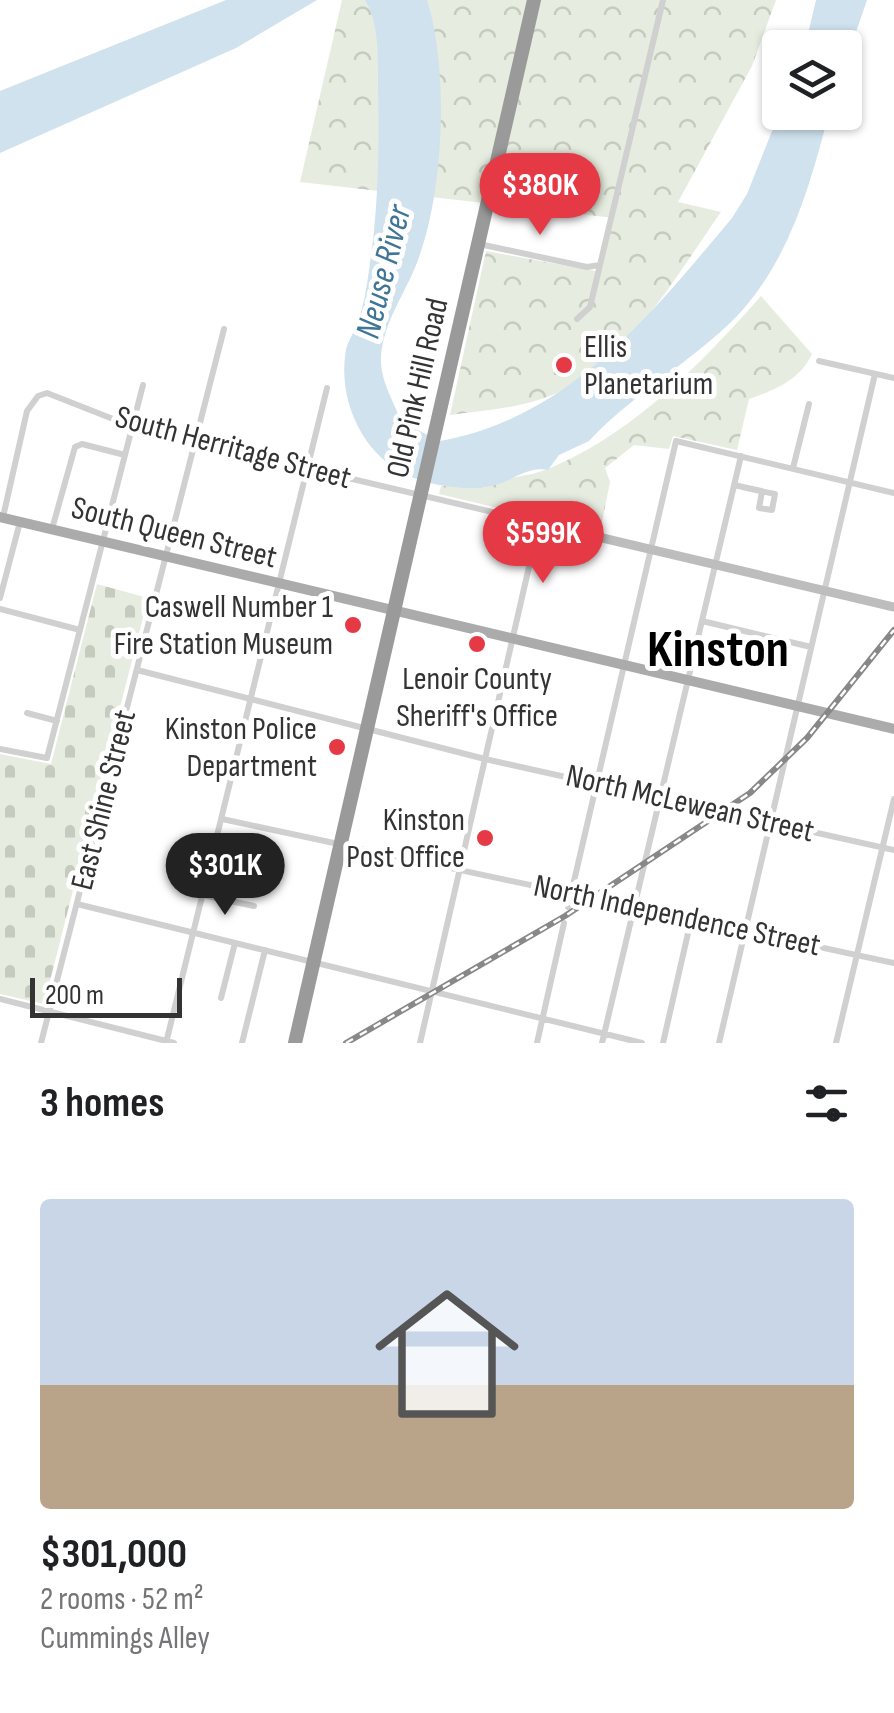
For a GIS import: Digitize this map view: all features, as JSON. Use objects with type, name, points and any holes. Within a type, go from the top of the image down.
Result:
[{"type":"highway","name":"Old Pink Hill Road","points":[[294,1043],[534,0]]},
{"type":"main road","name":"South Queen Street","points":[[1,517],[894,729]]},
{"type":"street","points":[[576,319],[590,306],[663,0]]},
{"type":"street","points":[[478,244],[588,267],[600,265]]},
{"type":"street","name":"East Shine Street","points":[[41,1043],[224,329]]},
{"type":"street","points":[[819,361],[894,378]]},
{"type":"street","points":[[719,1043],[876,374]]},
{"type":"street","points":[[0,749],[48,758],[144,385]]},
{"type":"street","points":[[0,999],[169,1042],[328,388]]},
{"type":"street","name":"South Herritage Street","points":[[1,517],[30,405],[47,393],[133,426],[539,523]]},
{"type":"street","points":[[793,468],[809,404]]},
{"type":"street","points":[[568,907],[676,442],[894,493]]},
{"type":"street","points":[[52,529],[75,447],[82,444],[126,455]]},
{"type":"street","points":[[602,1043],[741,456]]},
{"type":"street","points":[[734,485],[762,492]]},
{"type":"street","points":[[0,598],[20,522]]},
{"type":"street","points":[[420,1043],[539,523],[894,608]]},
{"type":"street","points":[[0,609],[80,630]]},
{"type":"street","points":[[702,621],[811,646]]},
{"type":"street","name":"North McLewean Street","points":[[137,670],[485,759],[894,850]]},
{"type":"street","points":[[27,713],[57,721]]},
{"type":"street","points":[[836,1043],[894,799]]},
{"type":"street","name":"North Independence Street","points":[[222,819],[894,963]]},
{"type":"street","points":[[209,871],[259,883]]},
{"type":"street","points":[[203,895],[254,906]]},
{"type":"street","points":[[77,904],[642,1043]]},
{"type":"street","points":[[663,1043],[691,920]]},
{"type":"street","points":[[537,1043],[564,922]]},
{"type":"street","points":[[221,998],[235,943]]},
{"type":"street","points":[[242,1043],[265,950]]},
{"type":"green space","points":[[342,0],[776,0],[752,66],[678,202],[721,212],[632,334],[588,375],[549,396],[521,405],[450,415],[486,251],[601,272],[614,218],[300,182]]},
{"type":"green space","points":[[761,296],[812,354],[794,377],[749,399],[737,450],[673,436],[669,449],[634,445],[605,468],[610,482],[600,532],[439,494],[441,486],[542,471],[613,434],[667,392]]},
{"type":"green space","points":[[97,584],[148,598],[44,1004],[0,994],[0,754],[51,764]]},
{"type":"water","points":[[226,0],[317,0],[236,48],[0,153],[0,91]]},
{"type":"water","name":"Neuse River","points":[[365,0],[427,0],[434,28],[441,129],[434,198],[419,257],[391,318],[381,366],[401,422],[440,441],[487,429],[529,410],[605,356],[671,290],[732,218],[747,194],[772,130],[824,130],[791,232],[761,287],[718,334],[619,412],[589,441],[559,455],[548,470],[533,470],[499,484],[472,488],[418,480],[378,455],[366,441],[350,407],[344,369],[346,350],[366,292],[377,181],[378,50],[373,18]]},
{"type":"water","points":[[816,0],[867,0],[857,30],[809,30]]},
{"type":"railway","points":[[346,1043],[565,916],[750,793],[807,738],[894,630]]},
{"type":"place","name":"Ellis Planetarium","points":[[564,365]]},
{"type":"place","name":"Caswell Number 1 Fire Station Museum","points":[[353,625]]},
{"type":"place","name":"Lenoir County Sheriff's Office","points":[[477,644]]},
{"type":"place","name":"Kinston Police Department","points":[[337,747]]},
{"type":"place","name":"Kinston Post Office","points":[[485,838]]},
{"type":"district","name":"Kinston","points":[[718,650]]}]
